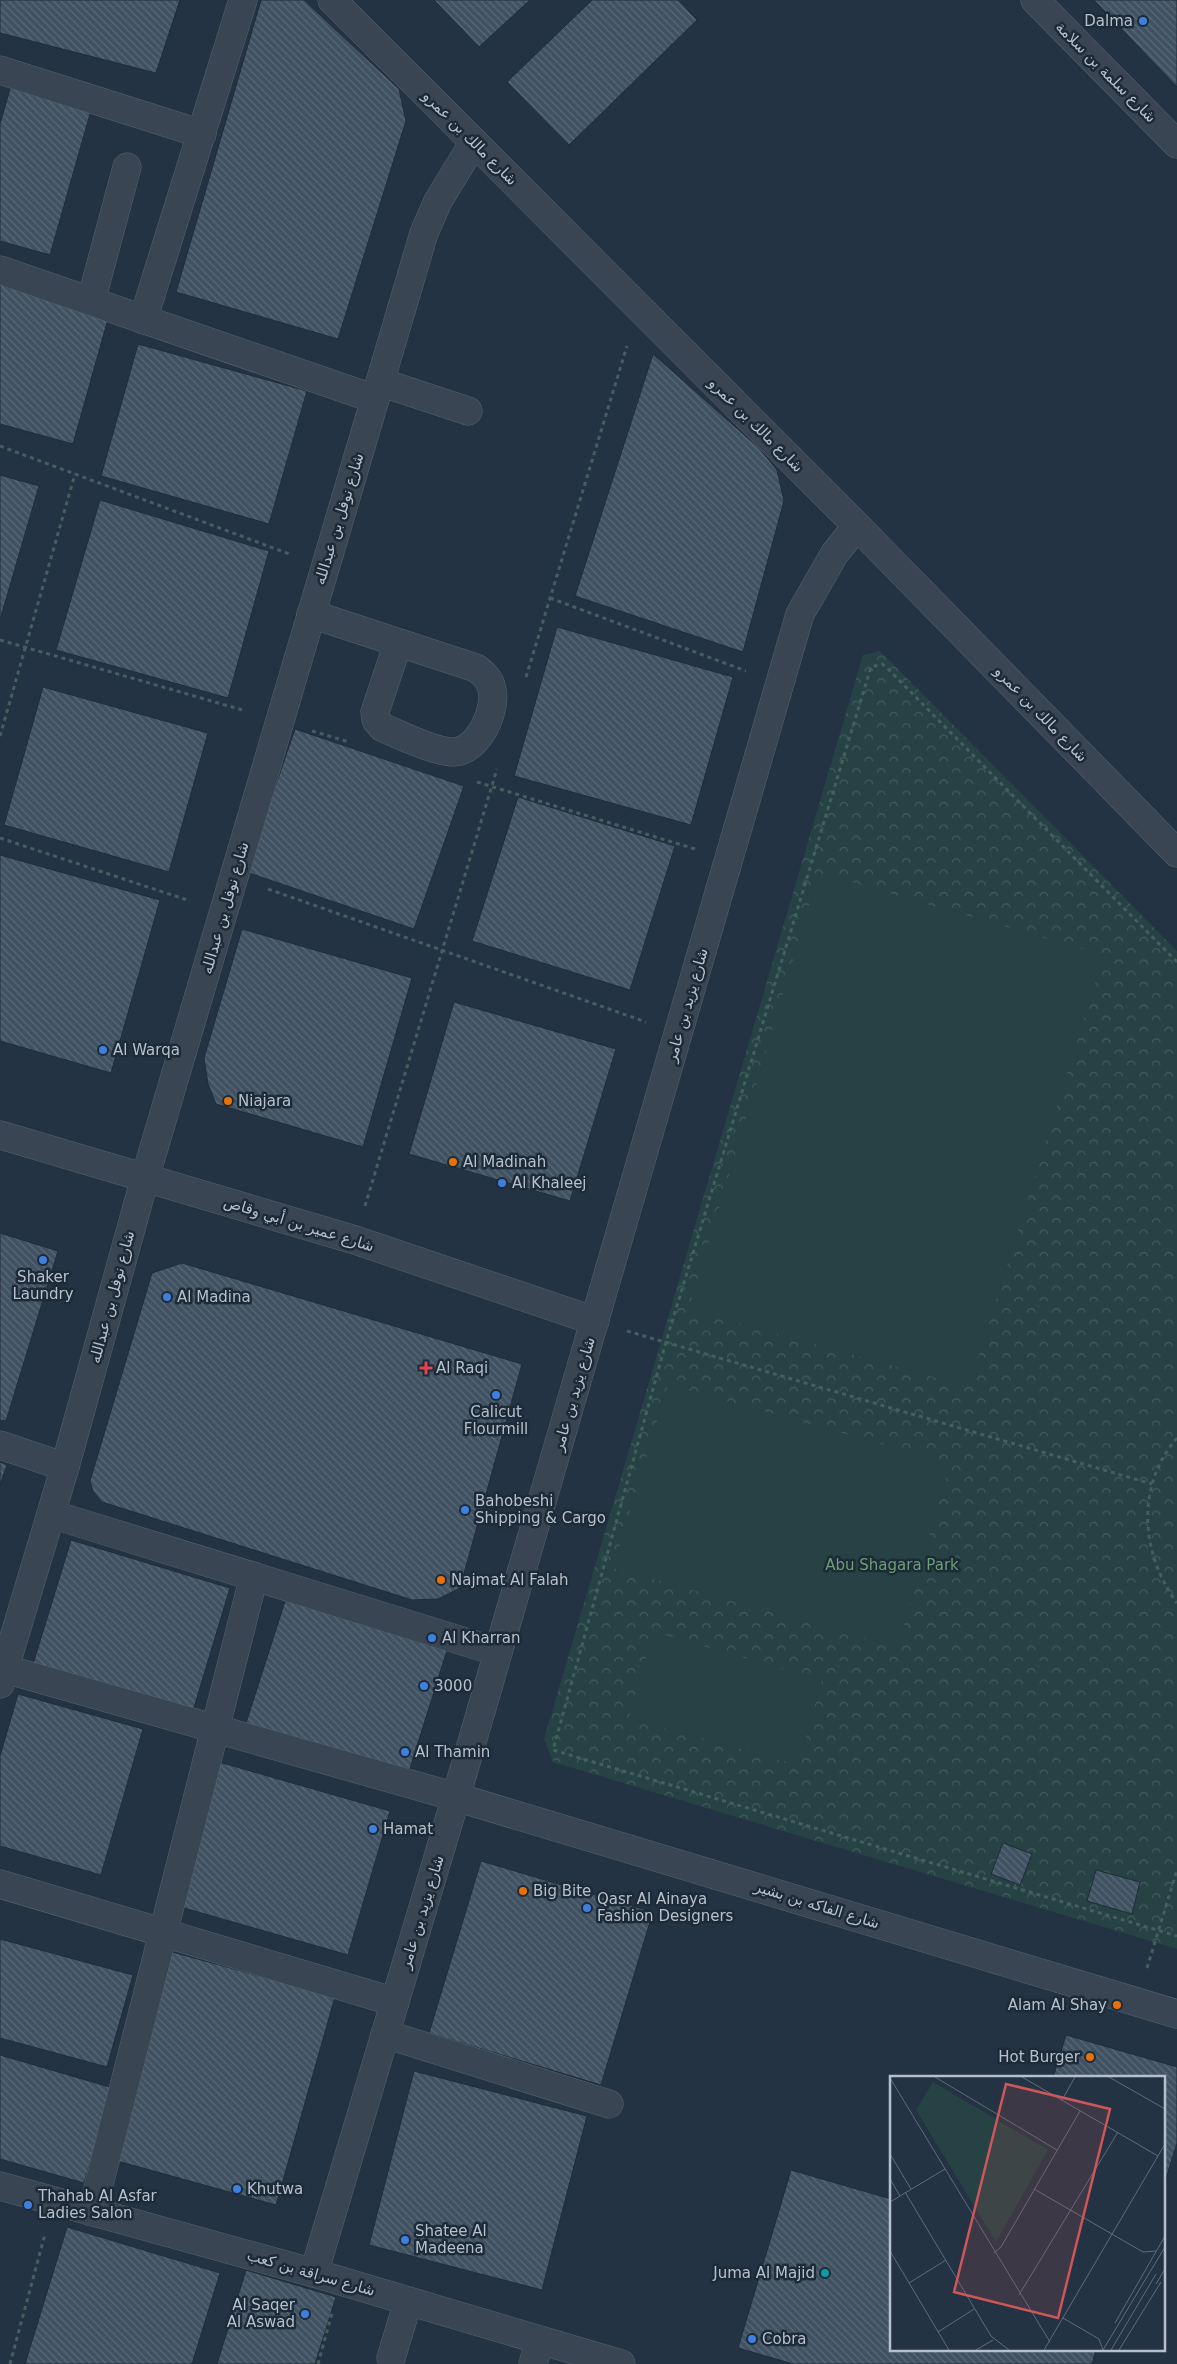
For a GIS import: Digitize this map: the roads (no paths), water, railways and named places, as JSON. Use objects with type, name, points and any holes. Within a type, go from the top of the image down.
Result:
[{"type":"street","points":[[143,320],[243,0]]},
{"type":"street","name":"شارع مالك بن عمرو","points":[[332,0],[857,526],[1177,853]]},
{"type":"street","name":"شارع سلمة بن سلامة","points":[[1035,0],[1177,144]]},
{"type":"street","points":[[0,70],[202,134]]},
{"type":"street","name":"شارع نوفل بن عبدالله","points":[[2,1677],[8,1629],[51,1514],[145,1178],[424,233],[442,193],[474,142]]},
{"type":"street","points":[[91,301],[127,167]]},
{"type":"street","points":[[0,270],[143,320],[377,390],[468,411]]},
{"type":"street","name":"شارع يزيد بن عامر","points":[[314,2273],[456,1797],[800,614],[835,553],[857,526]]},
{"type":"street","points":[[311,614],[476,668],[485,675],[491,686],[491,706],[481,734],[465,750],[453,752],[442,750],[390,731],[382,727],[376,720],[377,705],[398,643]]},
{"type":"street","name":"شارع عمير بن أبي وقاص","points":[[0,1135],[355,1240],[595,1321]]},
{"type":"street","points":[[0,1446],[65,1467]]},
{"type":"street","points":[[51,1514],[498,1652]]},
{"type":"street","points":[[92,2212],[254,1576]]},
{"type":"street","name":"شارع الفاكه بن بشير","points":[[2,1677],[216,1729],[456,1797],[1177,2014]]},
{"type":"street","points":[[0,1884],[395,2002]]},
{"type":"street","points":[[385,2034],[609,2104]]},
{"type":"street","name":"شارع سراقة بن كعب","points":[[0,2186],[314,2273],[408,2302],[536,2352],[621,2364]]},
{"type":"street","points":[[391,2358],[408,2302]]},
{"type":"place","name":"Dalma","points":[[1143,21]]},
{"type":"place","name":"Al Warqa","points":[[103,1050]]},
{"type":"place","name":"Niajara","points":[[228,1101]]},
{"type":"place","name":"Al Madinah","points":[[453,1162]]},
{"type":"place","name":"Al Khaleej","points":[[502,1183]]},
{"type":"place","name":"Shaker Laundry","points":[[43,1260]]},
{"type":"place","name":"Al Madina","points":[[167,1297]]},
{"type":"place","name":"Al Raqi","points":[[426,1368]]},
{"type":"place","name":"Calicut Flourmill","points":[[496,1395]]},
{"type":"place","name":"Bahobeshi Shipping & Cargo","points":[[465,1510]]},
{"type":"place","name":"Najmat Al Falah","points":[[441,1580]]},
{"type":"place","name":"Al Kharran","points":[[432,1638]]},
{"type":"place","name":"3000","points":[[424,1686]]},
{"type":"place","name":"Al Thamin","points":[[405,1752]]},
{"type":"place","name":"Hamat","points":[[373,1829]]},
{"type":"place","name":"Big Bite","points":[[523,1891]]},
{"type":"place","name":"Qasr Al Ainaya Fashion Designers","points":[[587,1908]]},
{"type":"place","name":"Alam Al Shay","points":[[1117,2005]]},
{"type":"place","name":"Hot Burger","points":[[1090,2057]]},
{"type":"place","name":"Khutwa","points":[[237,2189]]},
{"type":"place","name":"Thahab Al Asfar Ladies Salon","points":[[28,2205]]},
{"type":"place","name":"Shatee Al Madeena","points":[[405,2240]]},
{"type":"place","name":"Juma Al Majid","points":[[825,2273]]},
{"type":"place","name":"Al Saqer Al Aswad","points":[[305,2314]]},
{"type":"place","name":"Cobra","points":[[752,2339]]},
{"type":"park label","name":"Abu Shagara Park","points":[[892,1565]]}]
